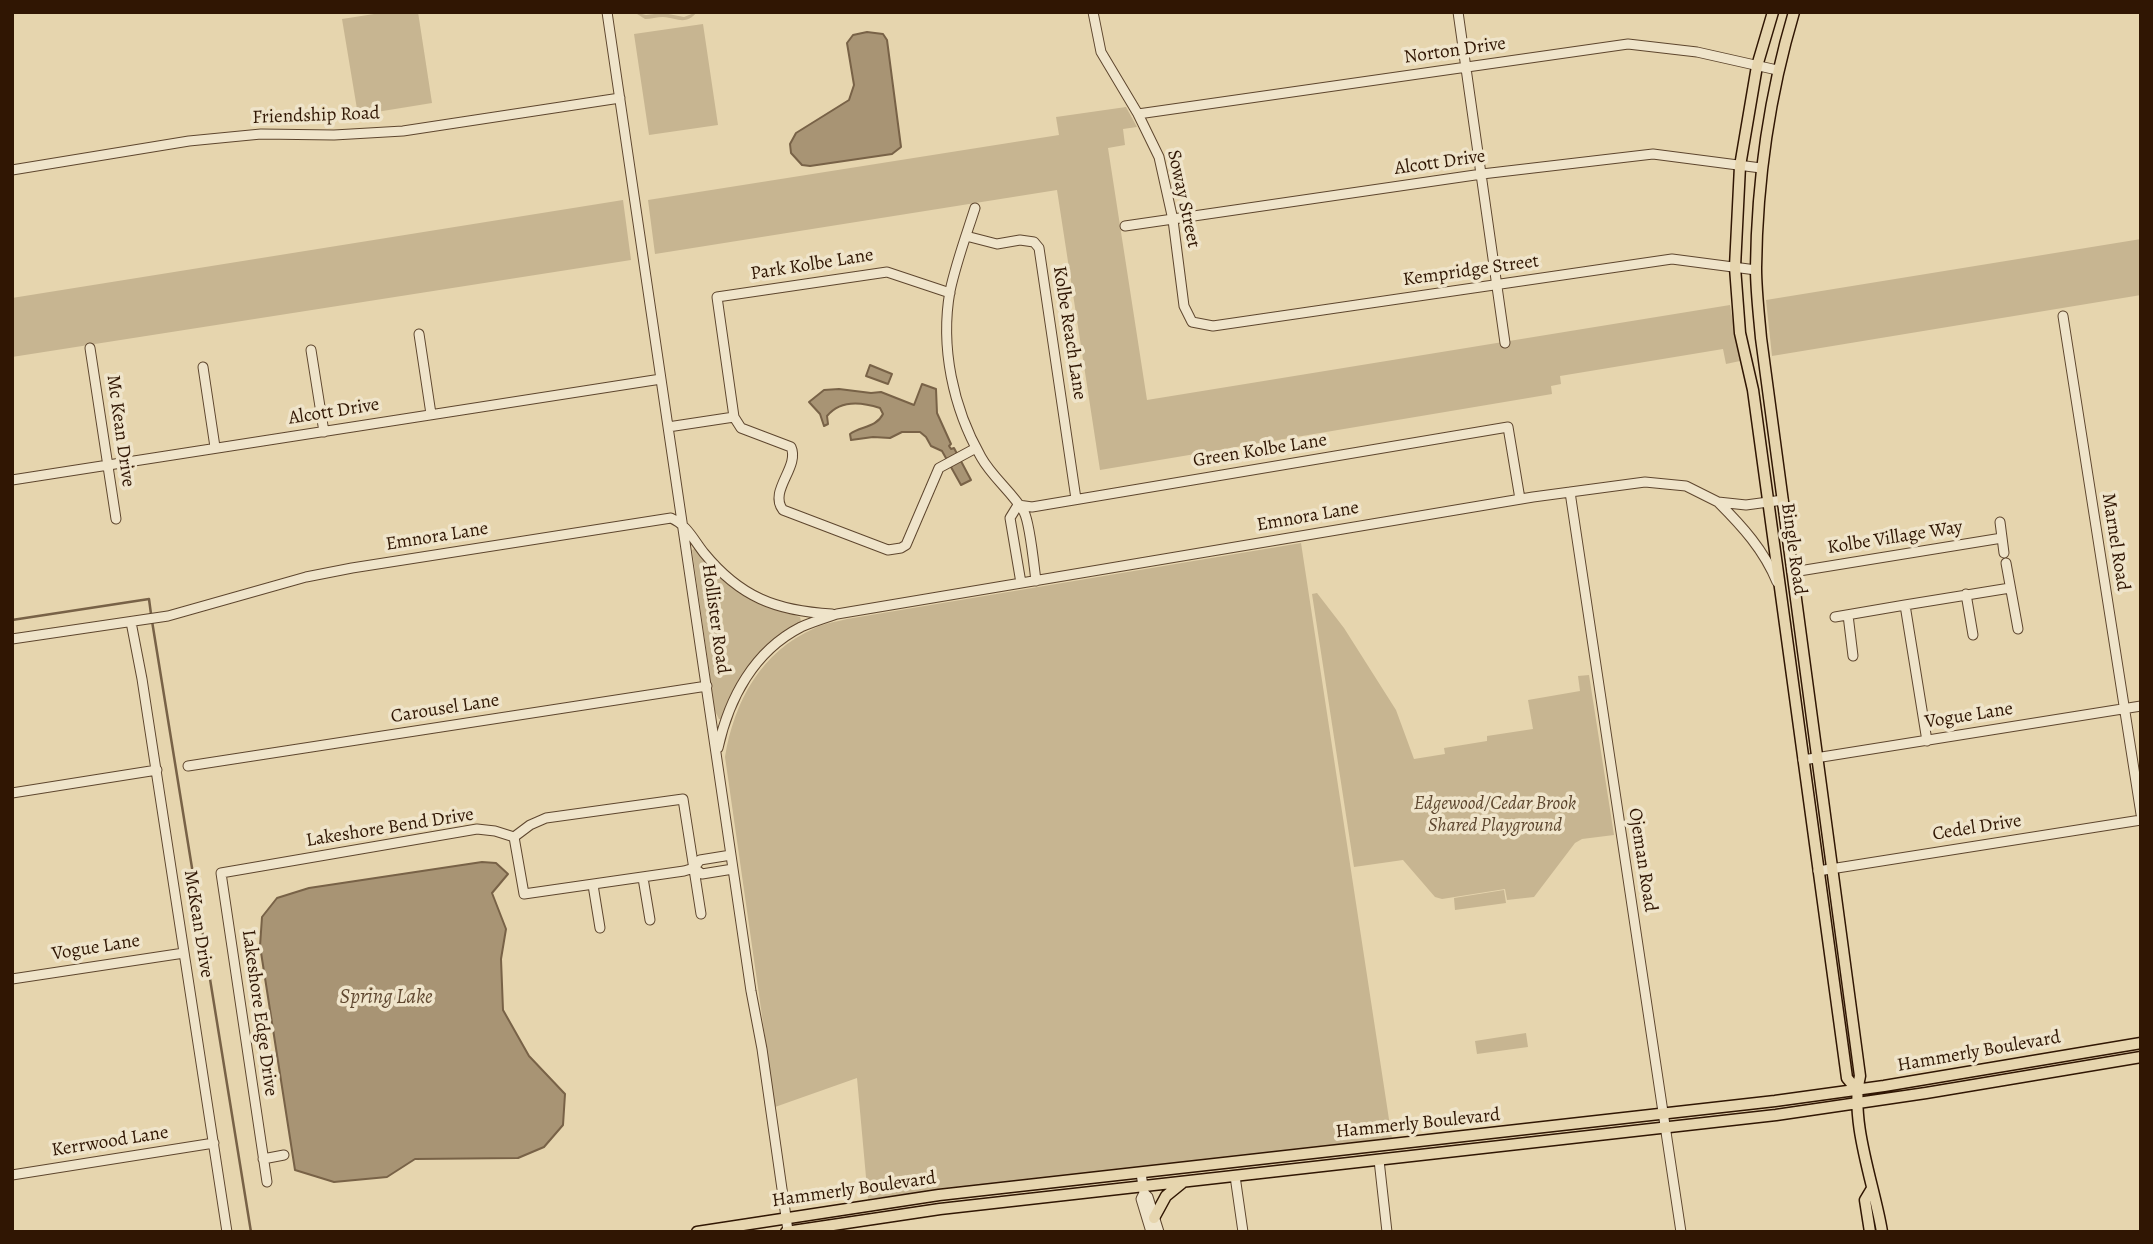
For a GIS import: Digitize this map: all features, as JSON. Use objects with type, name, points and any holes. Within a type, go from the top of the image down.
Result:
[{"type":"main road","name":"Bingle Road","points":[[1773,12],[1757,66],[1740,166],[1735,267],[1740,333],[1754,390],[1847,1078],[1857,1090]]},
{"type":"main road","name":"Bingle Road","points":[[1794,12],[1777,70],[1760,168],[1756,270],[1761,338],[1847,969],[1860,1076],[1858,1103],[1871,1190],[1877,1198],[1882,1232]]},
{"type":"main road","points":[[1754,390],[1768,388]]},
{"type":"main road","points":[[1789,646],[1803,645]]},
{"type":"main road","points":[[1832,972],[1847,969]]},
{"type":"main road","name":"Hammerly Boulevard","points":[[697,1232],[939,1195],[1857,1090],[2141,1043]]},
{"type":"main road","name":"Hammerly Boulevard","points":[[787,1232],[905,1213],[1143,1190],[1185,1181],[1858,1103],[2141,1057]]},
{"type":"main road","points":[[2028,1062],[2031,1075]]},
{"type":"main road","points":[[1490,1134],[1492,1147]]},
{"type":"main road","points":[[1325,1152],[1326,1166]]},
{"type":"main road","points":[[1154,1218],[1166,1196],[1185,1181]]},
{"type":"main road","name":"Bingle Road","points":[[1870,1232],[1865,1200],[1871,1190]]},
{"type":"street","name":"Hollister Road","points":[[607,12],[787,1232]]},
{"type":"street","name":"Soway Street","points":[[1093,12],[1101,52],[1138,114],[1159,157],[1173,220],[1184,306],[1192,322]]},
{"type":"street","points":[[1458,12],[1505,343]]},
{"type":"street","name":"Norton Drive","points":[[1138,114],[1628,44],[1697,52],[1777,70]]},
{"type":"street","name":"Friendship Road","points":[[12,170],[189,141],[261,134],[334,135],[403,131],[620,98]]},
{"type":"street","name":"Alcott Drive","points":[[1125,226],[1482,174],[1653,154],[1760,168]]},
{"type":"street","points":[[975,208],[950,293],[947,346],[951,378],[964,421],[983,461],[1025,514],[1036,581]]},
{"type":"street","name":"Kolbe Reach Lane","points":[[966,236],[998,244],[1020,240],[1034,242],[1039,248],[1076,499]]},
{"type":"street","name":"Kempridge Street","points":[[1192,322],[1213,326],[1672,259],[1756,270]]},
{"type":"street","name":"Park Kolbe Lane","points":[[734,417],[717,298],[887,272],[950,293]]},
{"type":"street","name":"Marnel Road","points":[[2063,316],[2141,814]]},
{"type":"street","points":[[419,334],[431,414]]},
{"type":"street","name":"Mc Kean Drive","points":[[90,348],[116,519]]},
{"type":"street","points":[[311,350],[324,432]]},
{"type":"street","points":[[203,367],[215,447]]},
{"type":"street","name":"Alcott Drive","points":[[12,480],[661,379]]},
{"type":"street","points":[[668,427],[734,417],[741,428],[791,447],[794,452],[779,496],[779,505],[783,510],[888,550],[906,545],[939,468],[976,448]]},
{"type":"street","name":"Green Kolbe Lane","points":[[1017,505],[1032,508],[1508,427],[1520,499]]},
{"type":"street","name":"Emnora Lane","points":[[717,753],[733,699],[761,657],[780,640],[803,626],[837,614],[1520,499],[1645,482],[1686,486],[1718,502],[1746,505],[1783,500]]},
{"type":"street","name":"Ojeman Road","points":[[1570,492],[1681,1232]]},
{"type":"street","points":[[1718,502],[1747,532],[1765,558],[1782,596]]},
{"type":"street","points":[[1017,505],[1010,518],[1021,583]]},
{"type":"street","name":"Emnora Lane","points":[[12,639],[168,616],[306,577],[352,568],[671,518],[683,523],[716,567],[732,583],[754,597],[774,606],[803,613],[837,614]]},
{"type":"street","points":[[2000,522],[2018,629]]},
{"type":"street","name":"Kolbe Village Way","points":[[1793,572],[2002,538]]},
{"type":"street","points":[[1835,617],[2010,588]]},
{"type":"street","points":[[1966,594],[1973,635]]},
{"type":"street","points":[[1905,605],[1927,741]]},
{"type":"street","points":[[1848,615],[1853,656]]},
{"type":"street","name":"McKean Drive","points":[[131,622],[157,770],[227,1232]]},
{"type":"street","name":"Carousel Lane","points":[[188,766],[707,686]]},
{"type":"street","name":"Vogue Lane","points":[[1803,760],[2141,706]]},
{"type":"street","points":[[12,793],[157,770]]},
{"type":"street","points":[[702,914],[694,868],[683,799],[546,818],[530,825],[514,837],[524,894],[643,878],[694,868],[700,860],[731,855]]},
{"type":"street","name":"Cedel Drive","points":[[1818,871],[2141,820]]},
{"type":"street","name":"Lakeshore Bend Drive","points":[[221,873],[477,829],[514,837]]},
{"type":"street","points":[[694,868],[702,874],[733,869]]},
{"type":"street","name":"Lakeshore Edge Drive","points":[[221,873],[267,1182]]},
{"type":"street","points":[[643,878],[650,920]]},
{"type":"street","points":[[593,885],[600,928]]},
{"type":"street","name":"Vogue Lane","points":[[12,979],[184,953]]},
{"type":"street","name":"Kerrwood Lane","points":[[12,1174],[214,1143]]},
{"type":"street","points":[[263,1158],[284,1155]]},
{"type":"street","points":[[1378,1160],[1387,1232]]},
{"type":"street","points":[[1141,1173],[1141,1199],[1150,1232]]},
{"type":"street","points":[[1236,1176],[1243,1232]]},
{"type":"street","points":[[1143,1190],[1159,1232]]},
{"type":"green space","points":[[387,12],[418,12],[432,103],[358,115],[342,19]]},
{"type":"green space","points":[[634,12],[684,17],[697,12],[689,19],[681,20],[663,17],[645,19]]},
{"type":"green space","points":[[703,24],[718,125],[649,135],[634,34]]},
{"type":"green space","points":[[1126,107],[1137,127],[1123,129],[1125,145],[1108,148],[1147,400],[1730,305],[1740,361],[1726,364],[1723,349],[1560,376],[1561,384],[1551,386],[1552,394],[1100,470],[1057,190],[655,254],[648,200],[1059,135],[1056,117]]},
{"type":"green space","points":[[623,200],[631,260],[12,357],[12,298]]},
{"type":"green space","points":[[2141,239],[2141,295],[1772,356],[1766,300]]},
{"type":"green space","points":[[1301,543],[1392,1139],[868,1199],[857,1078],[775,1107],[725,757],[735,717],[753,680],[779,650],[796,638],[815,628],[847,619]]},
{"type":"green space","points":[[696,548],[719,574],[741,592],[767,606],[800,617],[801,621],[777,640],[722,719],[719,719],[715,711],[692,550]]},
{"type":"green space","name":"Edgewood/Cedar Brook Shared Playground","points":[[1317,593],[1344,628],[1396,710],[1414,759],[1445,754],[1444,748],[1487,741],[1487,736],[1533,729],[1528,700],[1580,691],[1578,676],[1589,675],[1614,835],[1582,839],[1575,843],[1534,897],[1507,900],[1505,889],[1442,899],[1435,897],[1403,860],[1354,867],[1312,594]]},
{"type":"green space","points":[[1504,890],[1506,903],[1455,910],[1454,898]]},
{"type":"green space","points":[[1526,1033],[1528,1047],[1477,1054],[1475,1041]]},
{"type":"water","points":[[867,32],[883,34],[887,40],[901,147],[892,154],[802,165],[791,153],[790,144],[796,133],[849,100],[854,85],[847,43],[853,35]]},
{"type":"water","points":[[870,365],[892,374],[888,384],[866,376]]},
{"type":"water","points":[[922,384],[936,389],[937,413],[951,444],[949,446],[954,448],[971,480],[961,485],[942,451],[931,446],[920,432],[902,432],[890,438],[851,440],[850,434],[880,419],[883,414],[880,408],[866,404],[838,407],[827,416],[828,424],[824,426],[820,414],[809,402],[824,390],[839,389],[881,392],[914,405]]},
{"type":"water","name":"Spring Lake","points":[[482,862],[496,863],[508,874],[492,893],[506,929],[501,959],[503,1010],[529,1056],[565,1094],[563,1125],[544,1147],[518,1158],[415,1159],[387,1177],[334,1182],[295,1170],[260,946],[262,917],[277,898],[309,888]]},
{"type":"waterway","points":[[12,620],[149,599],[151,614]]},
{"type":"waterway","points":[[152,621],[251,1232]]}]
